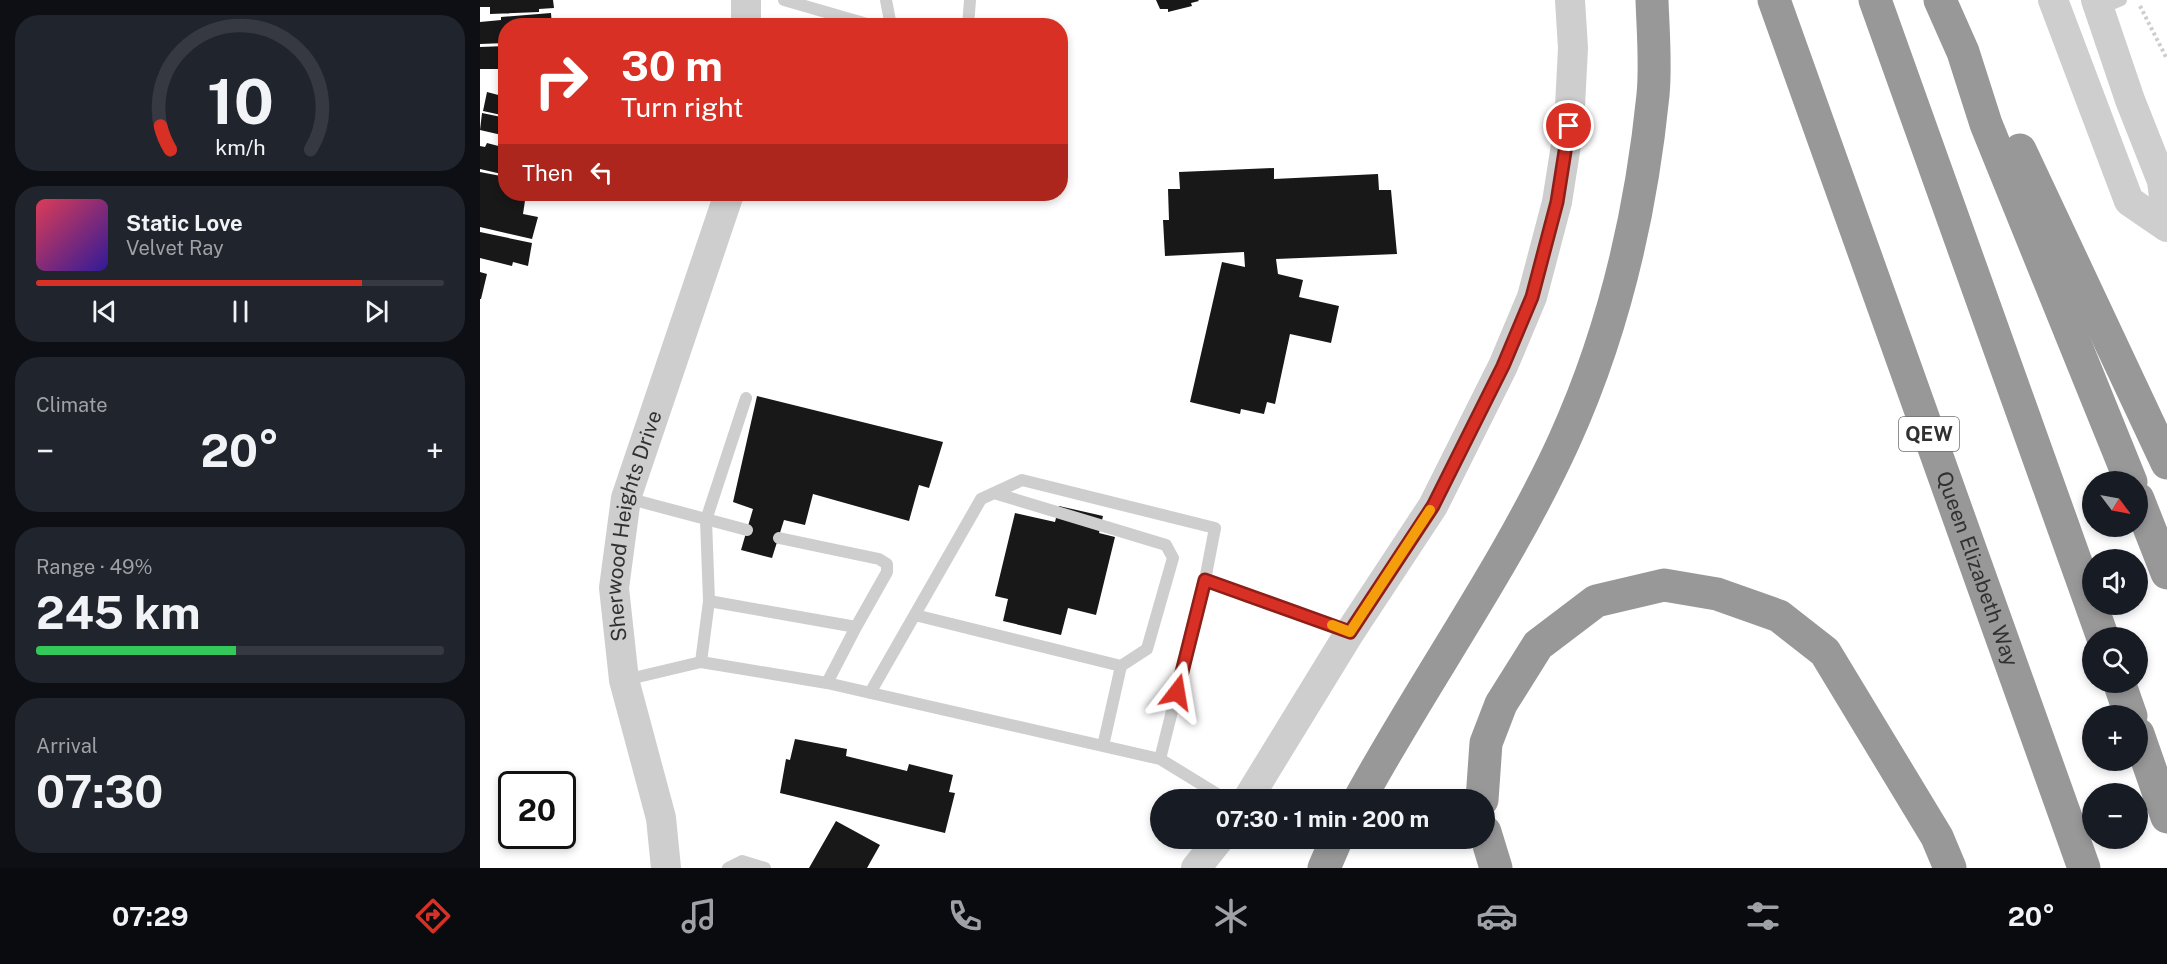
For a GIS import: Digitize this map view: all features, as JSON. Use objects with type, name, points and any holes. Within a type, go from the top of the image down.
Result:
[{"type":"highway","points":[[1365,789],[1526,516],[1564,441],[1602,344],[1636,212],[1653,93],[1652,0]]},
{"type":"highway","name":"Queen Elizabeth Way","points":[[1774,0],[2084,868]]},
{"type":"highway","points":[[1875,0],[2099,627]]},
{"type":"highway","points":[[1940,0],[1963,52],[1986,124],[2127,471]]},
{"type":"highway","points":[[1963,52],[2003,116],[2167,463]]},
{"type":"highway","points":[[2148,524],[2167,573]]},
{"type":"highway","points":[[1483,789],[1486,743],[1501,704],[1538,645],[1596,602],[1664,585],[1717,594],[1779,616],[1825,652],[1931,827],[1950,868]]},
{"type":"highway","points":[[2148,763],[2167,817]]},
{"type":"highway","points":[[1324,868],[1332,849]]},
{"type":"highway","points":[[1490,849],[1496,868]]},
{"type":"street","points":[[746,0],[746,18]]},
{"type":"street","points":[[1254,789],[1350,632],[1433,506],[1498,377],[1532,297],[1557,202],[1569,126],[1572,48],[1570,0]]},
{"type":"street","points":[[2053,0],[2129,201],[2167,227]]},
{"type":"street","points":[[2105,3],[2130,100],[2162,181],[2167,220]]},
{"type":"street","name":"Sherwood Heights Drive","points":[[666,868],[661,818],[624,680],[614,588],[626,498],[727,201]]},
{"type":"street","points":[[1196,868],[1211,849]]},
{"type":"lane","points":[[784,0],[847,18]]},
{"type":"lane","points":[[817,9],[827,0]]},
{"type":"lane","points":[[886,0],[889,18]]},
{"type":"lane","points":[[969,18],[970,0]]},
{"type":"lane","points":[[701,662],[709,601],[706,520],[747,398]]},
{"type":"lane","points":[[870,693],[981,499],[1022,480],[1215,528],[1205,580],[1160,759]]},
{"type":"lane","points":[[915,615],[1121,666],[1147,650],[1173,558],[1166,545],[994,493]]},
{"type":"lane","points":[[626,498],[747,530]]},
{"type":"lane","points":[[778,538],[879,559],[887,564],[887,572],[827,683]]},
{"type":"lane","points":[[1205,580],[1350,632]]},
{"type":"lane","points":[[709,601],[856,627]]},
{"type":"lane","points":[[624,680],[701,662],[827,683],[1160,759],[1209,789]]},
{"type":"lane","points":[[1103,747],[1121,666]]},
{"type":"lane","points":[[728,868],[742,861],[765,868]]},
{"type":"path","points":[[2137,0],[2167,59]]},
{"type":"building","points":[[480,0],[553,0],[554,8],[539,9],[539,12],[490,14],[490,7],[480,7]]},
{"type":"building","points":[[1156,0],[1199,1],[1191,3],[1192,6],[1168,12],[1168,9],[1160,9]]},
{"type":"building","points":[[551,13],[551,18],[501,18]]},
{"type":"building","points":[[498,20],[498,43],[480,44],[480,22]]},
{"type":"building","points":[[498,46],[498,69],[480,69],[480,47]]},
{"type":"building","points":[[487,92],[498,95],[498,114],[483,111]]},
{"type":"building","points":[[482,113],[498,116],[498,134],[480,130]]},
{"type":"building","points":[[487,143],[498,146],[498,173],[480,169],[480,146],[485,147]]},
{"type":"building","points":[[1274,168],[1274,179],[1378,174],[1379,190],[1391,190],[1397,254],[1276,259],[1278,274],[1303,280],[1299,297],[1339,306],[1331,343],[1290,334],[1275,404],[1267,402],[1264,414],[1241,409],[1240,414],[1190,402],[1222,262],[1245,267],[1244,252],[1165,256],[1163,220],[1169,220],[1168,189],[1180,189],[1179,172]]},
{"type":"building","points":[[480,172],[498,175],[498,201],[525,201],[523,214],[538,217],[532,239],[480,227]]},
{"type":"building","points":[[480,232],[532,243],[528,266],[513,262],[512,266],[480,258]]},
{"type":"building","points":[[480,272],[487,274],[481,299],[480,299]]},
{"type":"building","points":[[757,396],[943,442],[929,488],[919,485],[909,521],[813,494],[805,525],[784,520],[772,558],[741,550],[753,509],[733,502]]},
{"type":"building","points":[[1059,506],[1103,516],[1099,533],[1115,537],[1096,615],[1068,608],[1061,635],[1003,621],[1008,599],[995,596],[1015,513],[1055,522]]},
{"type":"building","points":[[795,739],[847,749],[846,756],[907,771],[909,764],[953,775],[949,792],[955,793],[945,833],[780,793],[786,759],[790,760]]},
{"type":"building","points":[[836,821],[880,845],[867,868],[809,868]]},
{"type":"slow traffic","points":[[1332,625],[1350,632],[1430,510]]},
{"type":"route","points":[[1177,692],[1205,580],[1350,632],[1433,506],[1503,366],[1532,297],[1557,202],[1569,126]]}]
